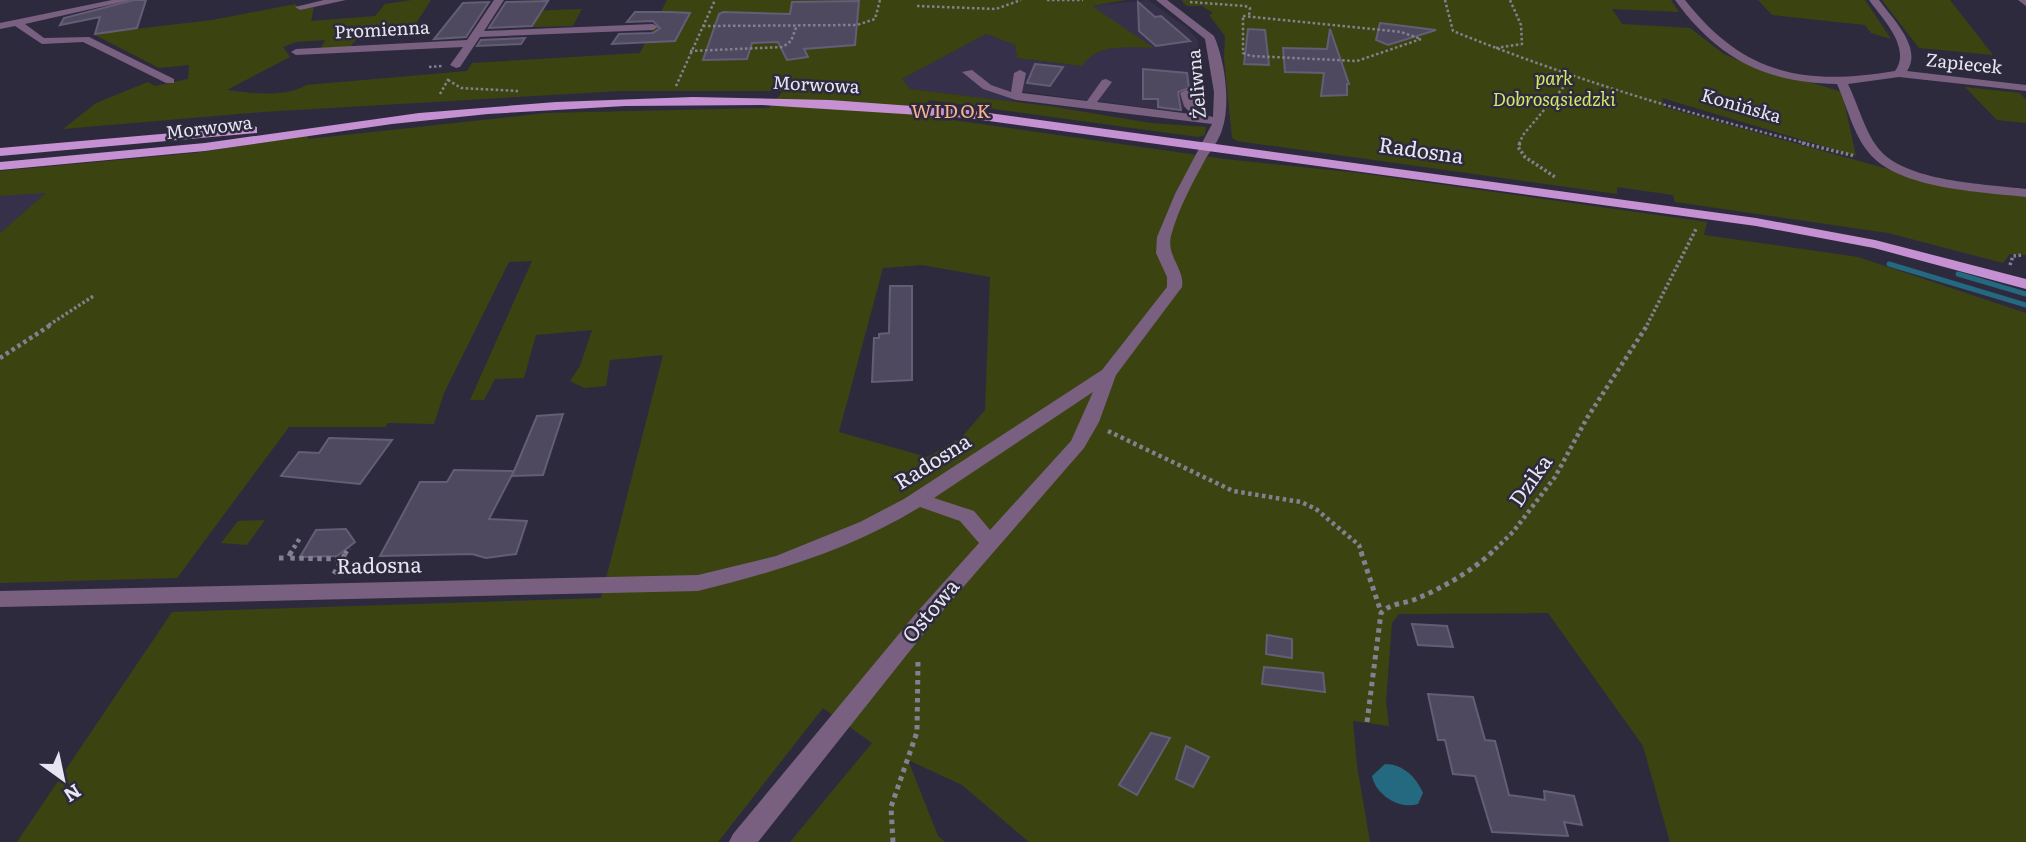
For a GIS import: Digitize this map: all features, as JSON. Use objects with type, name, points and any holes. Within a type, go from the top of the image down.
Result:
[{"type":"main road","name":"Morwowa","points":[[0,152],[627,102],[809,102],[967,114],[1209,146]]},
{"type":"main road","name":"Morwowa","points":[[0,166],[203,148],[420,117]]},
{"type":"main road","name":"Radosna","points":[[1209,146],[1704,213],[1875,244],[2026,284]]},
{"type":"street","points":[[0,26],[126,0]]},
{"type":"street","points":[[300,8],[341,0]]},
{"type":"street","points":[[456,65],[499,0]]},
{"type":"street","name":"Żeliwna","points":[[1161,0],[1210,38],[1216,70],[1219,121],[1209,146]]},
{"type":"street","name":"Zapiecek","points":[[1680,0],[1705,34],[1730,54],[1782,74],[1842,82],[1899,74],[2026,88]]},
{"type":"street","name":"Zapiecek","points":[[1874,0],[1907,53],[1907,66],[1899,74]]},
{"type":"street","points":[[16,22],[42,41],[85,39],[170,81]]},
{"type":"street","name":"Promienna","points":[[296,52],[653,27]]},
{"type":"street","points":[[968,72],[987,87],[1012,96],[1219,121]]},
{"type":"street","points":[[1012,96],[1020,73]]},
{"type":"street","points":[[1089,106],[1106,82]]},
{"type":"street","points":[[1842,82],[1872,149],[1890,164],[1918,175],[2026,191]]},
{"type":"street","points":[[1186,93],[1188,104],[1203,120]]},
{"type":"street","name":"Radosna","points":[[0,599],[698,583],[740,575],[791,558],[867,527],[918,499],[1108,374],[1176,282],[1163,259],[1165,234],[1209,146]]},
{"type":"street","points":[[1979,175],[2026,191]]},
{"type":"street","name":"Ostowa","points":[[741,842],[925,617],[1071,452],[1090,422],[1108,374]]},
{"type":"street","points":[[918,499],[967,516],[990,543]]},
{"type":"path","points":[[680,72],[715,0]]},
{"type":"path","points":[[703,26],[865,23],[875,19],[880,0]]},
{"type":"path","points":[[917,6],[996,9],[1021,0]]},
{"type":"path","points":[[1047,0],[1083,0]]},
{"type":"path","name":"Konińska","points":[[1445,0],[1453,31],[1514,57],[1572,76],[1890,164]]},
{"type":"path","points":[[1493,49],[1522,44],[1521,25],[1510,0]]},
{"type":"path","points":[[1184,3],[1245,6],[1250,8],[1249,16]]},
{"type":"path","points":[[1243,16],[1249,16],[1401,32],[1421,39],[1357,61],[1251,57],[1243,52],[1243,16]]},
{"type":"path","points":[[690,51],[783,47],[791,41],[797,25]]},
{"type":"path","points":[[1514,57],[1523,53]]},
{"type":"path","points":[[1572,76],[1523,135],[1519,151],[1560,181],[1573,195]]},
{"type":"path","points":[[448,80],[461,88],[529,91]]},
{"type":"path","name":"Dzika","points":[[1381,613],[1386,607],[1414,600],[1448,583],[1483,561],[1534,506],[1555,477],[1587,418],[1646,329],[1692,242],[1698,222],[1704,213]]},
{"type":"path","points":[[2010,266],[2013,256],[2022,255]]},
{"type":"path","points":[[0,358],[95,295]]},
{"type":"path","points":[[1090,422],[1233,491],[1301,502],[1316,509],[1359,545],[1381,613],[1367,722]]},
{"type":"path","points":[[288,558],[300,538]]},
{"type":"path","points":[[337,568],[349,548]]},
{"type":"path","points":[[279,558],[342,559]]},
{"type":"path","points":[[893,842],[889,810],[917,732],[916,673],[925,617]]},
{"type":"shaded area","points":[[1148,0],[1187,28],[1198,40],[1203,103],[1195,107],[1172,111],[1011,90],[1008,95],[1015,102],[910,89],[902,79],[986,34],[1015,45],[1017,58],[1082,66],[1088,57],[1105,50],[1121,46],[1152,48],[1091,6]]},
{"type":"shaded area","points":[[47,192],[6,228],[0,233],[0,196]]},
{"type":"green space","points":[[431,0],[413,28],[365,29],[350,47],[321,48],[325,40],[296,42],[283,47],[290,57],[227,90],[278,93],[306,85],[467,71],[472,63],[640,53],[667,0],[1127,0],[1092,6],[1154,48],[1125,47],[1106,50],[1089,58],[1082,66],[1017,58],[1015,45],[986,34],[902,79],[910,89],[1049,106],[1151,123],[1206,127],[1205,135],[1198,137],[929,100],[925,116],[1225,159],[1359,173],[1707,222],[1704,235],[1858,257],[2026,313],[2026,842],[1670,842],[1643,746],[1548,613],[1399,614],[1392,623],[1386,701],[1389,726],[1353,721],[1357,766],[1370,842],[1029,842],[962,785],[908,760],[938,836],[945,842],[790,842],[872,743],[823,708],[718,842],[17,842],[172,612],[601,598],[663,355],[610,360],[606,386],[584,388],[570,381],[580,366],[592,330],[536,335],[524,378],[495,379],[484,400],[470,400],[532,261],[509,262],[444,393],[434,424],[289,427],[177,578],[0,583],[0,233],[46,193],[0,196],[0,171],[194,153],[308,136],[308,139],[546,113],[769,108],[783,91],[620,91],[262,112],[63,129],[96,103],[148,82],[155,86],[188,79],[189,65],[159,68],[93,34],[212,20],[296,4],[298,10],[314,7],[311,21],[375,16],[385,4]],"holes":[[[922,265],[990,277],[985,410],[962,437],[927,457],[839,432],[883,268]]]},
{"type":"green space","name":"park Dobrosąsiedzki","points":[[1181,0],[1671,0],[1679,12],[1612,9],[1622,24],[1690,28],[1724,54],[1740,61],[1842,92],[1856,156],[1662,98],[1664,107],[1906,174],[2026,194],[2026,255],[2010,254],[2003,263],[1888,233],[1675,202],[1673,195],[1617,187],[1617,194],[1237,141],[1232,138],[1224,58],[1225,36],[1209,15],[1213,13],[1202,6],[1187,6]]},
{"type":"green space","points":[[1758,0],[1865,0],[1891,39],[1871,33],[1865,25],[1772,15]]},
{"type":"green space","points":[[1882,0],[1950,0],[1993,55],[1919,48]]},
{"type":"green space","points":[[582,9],[573,26],[491,28],[501,12]]},
{"type":"green space","points":[[1965,87],[2020,93],[2026,100],[2026,123],[1997,120]]},
{"type":"green space","points":[[265,520],[247,545],[221,543],[238,521]]},
{"type":"water","points":[[1385,764],[1398,766],[1413,777],[1423,793],[1418,804],[1396,803],[1378,789],[1372,776]]},
{"type":"building","points":[[134,0],[146,0],[137,28],[95,34],[100,17],[60,25],[64,18]]},
{"type":"building","points":[[548,1],[532,26],[489,28],[506,2]]},
{"type":"building","points":[[859,1],[855,45],[804,49],[808,57],[787,60],[778,42],[752,43],[747,59],[703,60],[719,14],[723,12],[790,14],[792,2]]},
{"type":"building","points":[[489,2],[466,37],[434,39],[463,3]]},
{"type":"building","points":[[1138,2],[1155,17],[1161,16],[1190,41],[1156,46],[1139,31]]},
{"type":"building","points":[[635,12],[690,13],[675,41],[612,44],[619,34],[653,33],[660,28],[653,21],[627,22]]},
{"type":"building","points":[[1380,23],[1436,30],[1388,45],[1376,40]]},
{"type":"building","points":[[1248,29],[1265,30],[1269,65],[1244,64]]},
{"type":"building","points":[[1330,29],[1349,84],[1347,95],[1321,96],[1324,73],[1285,72],[1283,48],[1327,49]]},
{"type":"building","points":[[525,38],[521,44],[477,46],[481,40]]},
{"type":"building","points":[[1035,64],[1063,67],[1050,86],[1027,83]]},
{"type":"building","points":[[1143,69],[1187,73],[1189,88],[1178,92],[1181,110],[1158,107],[1158,99],[1143,99]]},
{"type":"building","points":[[890,286],[912,286],[912,380],[872,382],[874,338],[879,338],[879,334],[889,333]]},
{"type":"building","points":[[563,414],[543,475],[512,476],[537,416]]},
{"type":"building","points":[[329,438],[392,440],[360,484],[281,476],[299,452],[319,453]]},
{"type":"building","points":[[454,470],[514,471],[489,519],[527,521],[516,554],[486,558],[472,554],[380,556],[420,482],[447,482]]},
{"type":"building","points":[[346,529],[355,542],[337,556],[300,557],[316,530]]},
{"type":"building","points":[[1412,624],[1447,626],[1453,647],[1418,645]]},
{"type":"building","points":[[1267,635],[1292,639],[1292,658],[1266,654]]},
{"type":"building","points":[[1264,667],[1323,673],[1325,692],[1262,684]]},
{"type":"building","points":[[1428,694],[1473,697],[1485,740],[1495,741],[1509,795],[1545,800],[1544,791],[1574,796],[1582,825],[1564,822],[1568,836],[1492,832],[1475,776],[1453,774],[1445,740],[1438,740]]},
{"type":"building","points":[[1151,733],[1170,738],[1137,795],[1119,785]]},
{"type":"building","points":[[1186,746],[1209,757],[1193,787],[1176,779]]},
{"type":"waterway","points":[[1889,264],[2026,305]]},
{"type":"waterway","points":[[1958,274],[2026,294]]},
{"type":"district","name":"WIDOK","points":[[952,111]]}]
